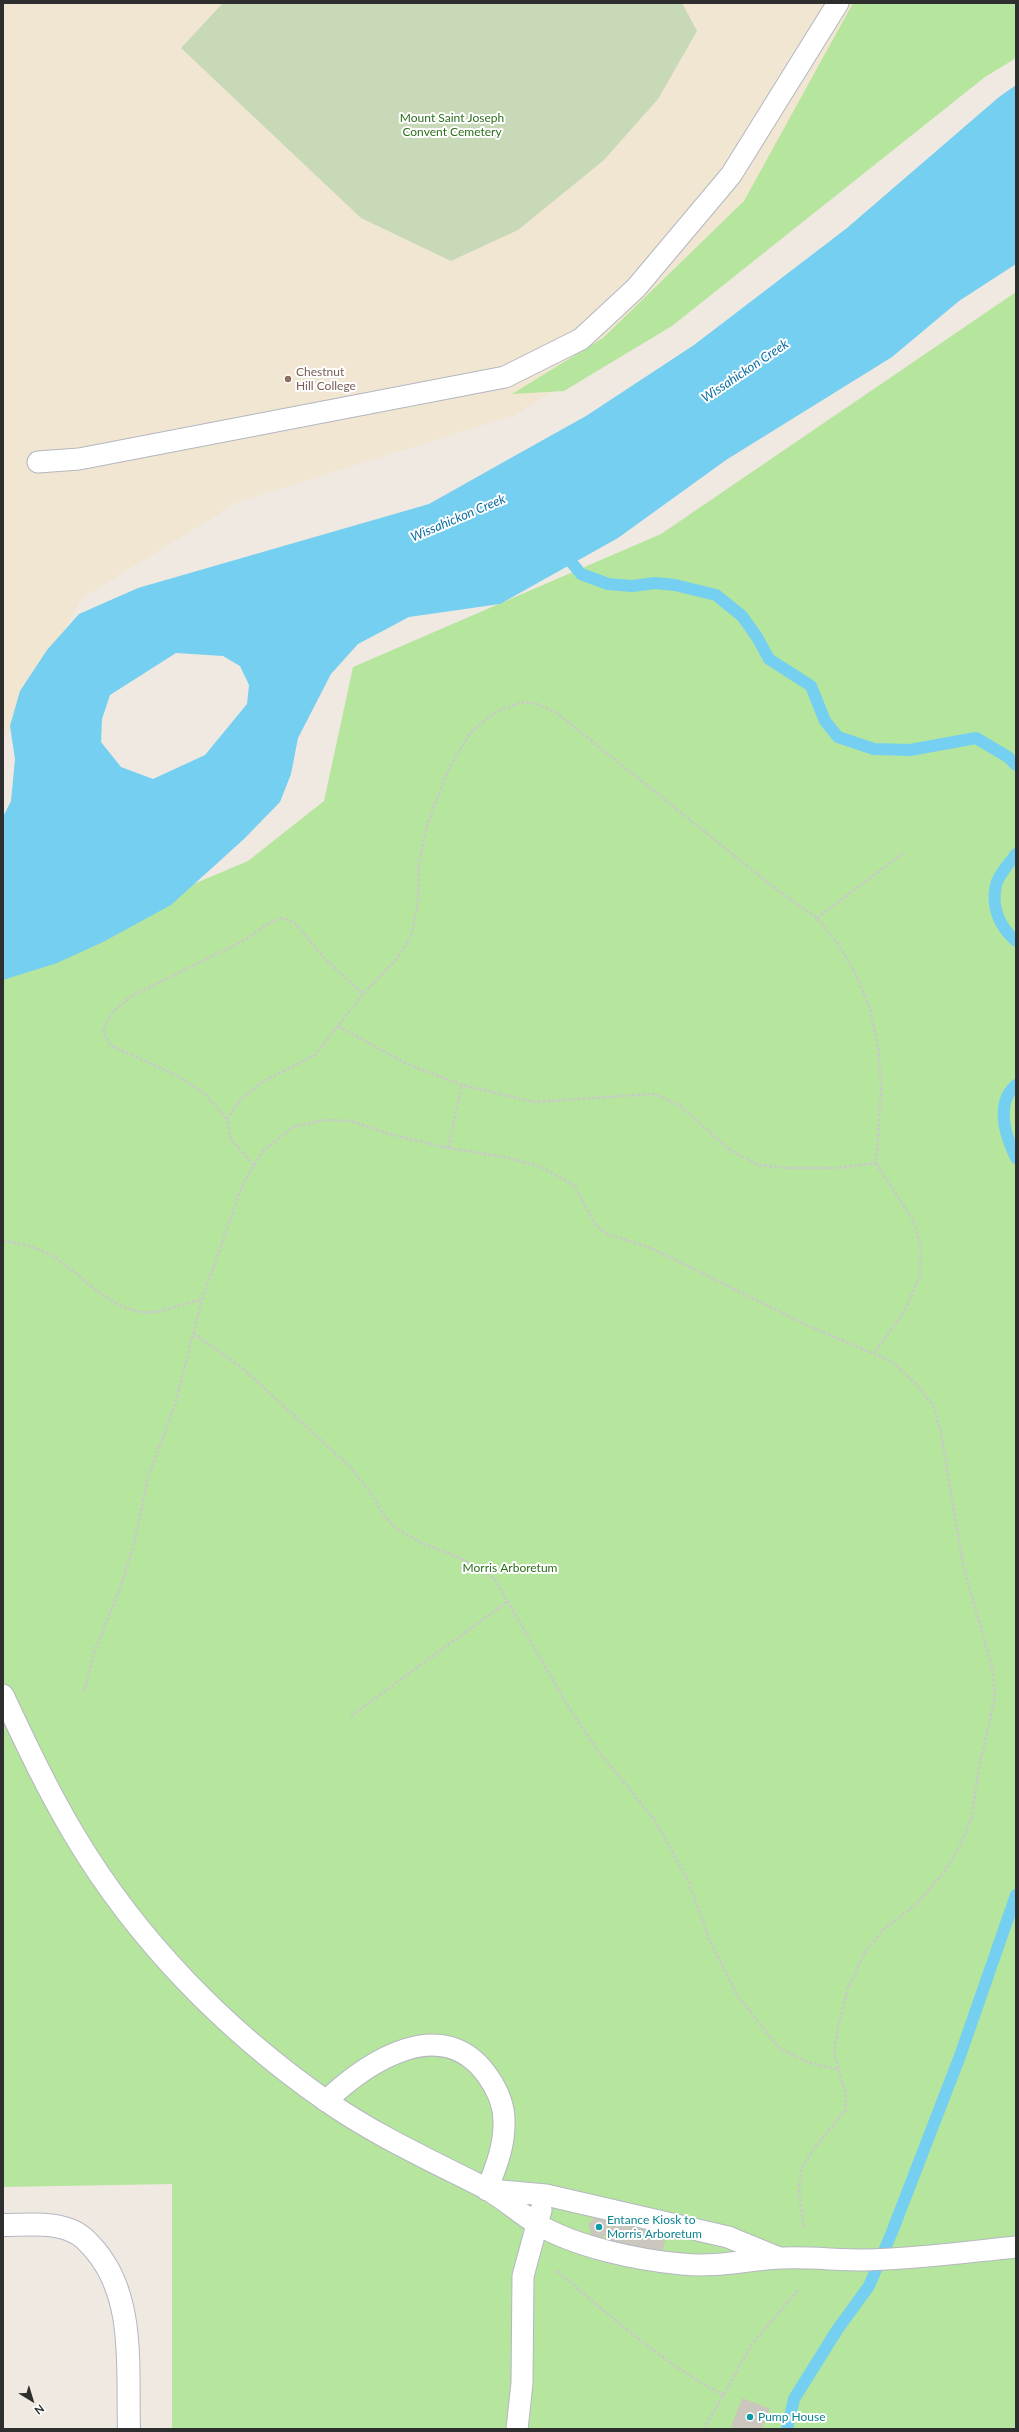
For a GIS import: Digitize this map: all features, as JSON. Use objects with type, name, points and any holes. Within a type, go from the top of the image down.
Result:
[{"type":"street","points":[[3,2225],[45,2224],[70,2230],[85,2239],[100,2256],[115,2280],[122,2303],[127,2340],[129,2429]]},
{"type":"lane","points":[[38,462],[79,459],[505,377],[581,339],[636,288],[731,175],[838,3]]},
{"type":"lane","points":[[3,1695],[42,1775],[75,1836],[108,1886],[139,1927],[177,1972],[212,2008],[276,2064],[326,2101],[410,2152],[487,2190],[537,2224],[570,2240],[591,2246],[681,2264],[723,2265],[780,2258],[866,2260],[1016,2247]]},
{"type":"lane","points":[[326,2101],[362,2070],[388,2055],[418,2046],[442,2045],[466,2054],[482,2068],[495,2086],[502,2104],[504,2125],[502,2149],[487,2190]]},
{"type":"lane","points":[[487,2190],[546,2195],[728,2237],[780,2258]]},
{"type":"lane","points":[[517,2429],[522,2382],[523,2276],[529,2248],[546,2195]]},
{"type":"path","points":[[227,1119],[240,1100],[262,1082],[315,1055],[363,994],[395,961],[411,937],[418,902],[419,862],[427,825],[449,768],[470,732],[497,710],[523,702],[537,704],[557,713],[776,889],[818,918],[838,944],[855,972],[870,1010],[879,1052],[881,1092],[876,1163],[913,1220],[921,1246],[920,1276],[917,1283],[905,1310],[874,1353]]},
{"type":"path","points":[[818,918],[902,853]]},
{"type":"path","points":[[254,1165],[231,1140],[227,1119],[204,1093],[174,1074],[110,1045],[103,1032],[111,1014],[130,997],[243,941],[268,924],[281,918],[294,922],[322,956],[363,994]]},
{"type":"path","points":[[338,1026],[407,1064],[462,1085],[534,1102],[654,1094],[678,1106],[730,1150],[760,1165],[786,1168],[838,1168],[876,1163]]},
{"type":"path","points":[[448,1148],[462,1085]]},
{"type":"path","points":[[84,1692],[95,1650],[126,1569],[135,1540],[148,1476],[175,1405],[202,1299],[243,1184],[262,1152],[293,1127],[324,1120],[350,1121],[390,1134],[448,1148],[506,1157],[541,1167],[574,1185],[596,1226],[608,1234],[651,1248],[812,1327],[891,1361],[914,1382],[933,1405],[941,1433],[964,1569],[992,1667],[995,1697],[978,1772],[972,1816],[961,1844],[943,1874],[916,1904],[883,1930],[864,1952],[848,1988],[838,2027],[834,2054],[846,2095],[845,2111],[813,2149],[801,2170],[799,2192],[805,2232]]},
{"type":"path","points":[[3,1241],[27,1244],[52,1256],[105,1296],[132,1310],[154,1312],[202,1299]]},
{"type":"path","points":[[193,1332],[241,1367],[349,1466],[372,1495],[384,1516],[396,1528],[484,1571],[496,1581],[573,1714],[598,1751],[654,1819],[687,1878],[710,1941],[737,1995],[779,2048],[807,2062],[839,2070]]},
{"type":"path","points":[[351,1716],[508,1601]]},
{"type":"path","points":[[529,2248],[606,2313],[690,2377],[725,2396]]},
{"type":"path","points":[[704,2429],[725,2396],[752,2344],[794,2296],[801,2284]]},
{"type":"shaded area","name":"Chestnut Hill College","points":[[3,3],[1016,3],[632,343],[515,415],[238,502],[82,598],[3,740]]},
{"type":"green space","name":"Mount Saint Joseph Convent Cemetery","points":[[223,3],[682,3],[697,31],[658,99],[604,160],[518,230],[451,261],[361,218],[181,48]]},
{"type":"green space","points":[[853,3],[1016,3],[1016,58],[985,77],[672,326],[564,391],[512,394],[603,338],[744,201]]},
{"type":"green space","name":"Morris Arboretum","points":[[1016,292],[1016,2429],[172,2429],[172,2184],[3,2187],[3,952],[59,941],[248,861],[324,801],[353,667],[661,534]]},
{"type":"water","name":"Wissahickon Creek","points":[[1016,85],[1016,264],[959,301],[892,357],[726,460],[618,538],[500,604],[409,617],[358,644],[331,674],[298,738],[291,774],[280,802],[244,839],[171,905],[103,942],[57,963],[3,980],[3,817],[11,801],[15,759],[10,726],[20,691],[47,650],[79,614],[138,588],[429,504],[586,416],[694,345],[847,228],[999,97]],"holes":[[[176,653],[223,656],[240,666],[249,685],[247,704],[205,755],[153,779],[121,767],[101,742],[102,719],[110,695]]]},
{"type":"building","name":"Entance Kiosk to Morris Arboretum","points":[[597,2217],[607,2220],[610,2230],[602,2237],[592,2235],[589,2224]]},
{"type":"building","points":[[613,2221],[666,2233],[662,2252],[609,2240]]},
{"type":"building","name":"Pump House","points":[[743,2399],[769,2409],[761,2429],[740,2429],[732,2426]]},
{"type":"waterway","points":[[562,551],[581,574],[608,584],[632,586],[655,583],[675,585],[716,595],[742,616],[757,637],[769,659],[811,686],[825,721],[838,737],[874,749],[910,750],[976,738],[1008,757],[1016,765]]},
{"type":"waterway","points":[[1016,854],[997,881],[995,893],[996,909],[1001,923],[1005,930],[1016,941]]},
{"type":"waterway","points":[[1016,1085],[1009,1093],[1005,1101],[1004,1111],[1006,1131],[1016,1158]]},
{"type":"waterway","points":[[787,2429],[794,2399],[837,2330],[869,2286],[892,2232],[960,2056],[1016,1895]]},
{"type":"place","name":"Chestnut Hill College","points":[[288,379]]},
{"type":"place","name":"Entance Kiosk to Morris Arboretum","points":[[599,2227]]},
{"type":"place","name":"Pump House","points":[[750,2417]]}]
